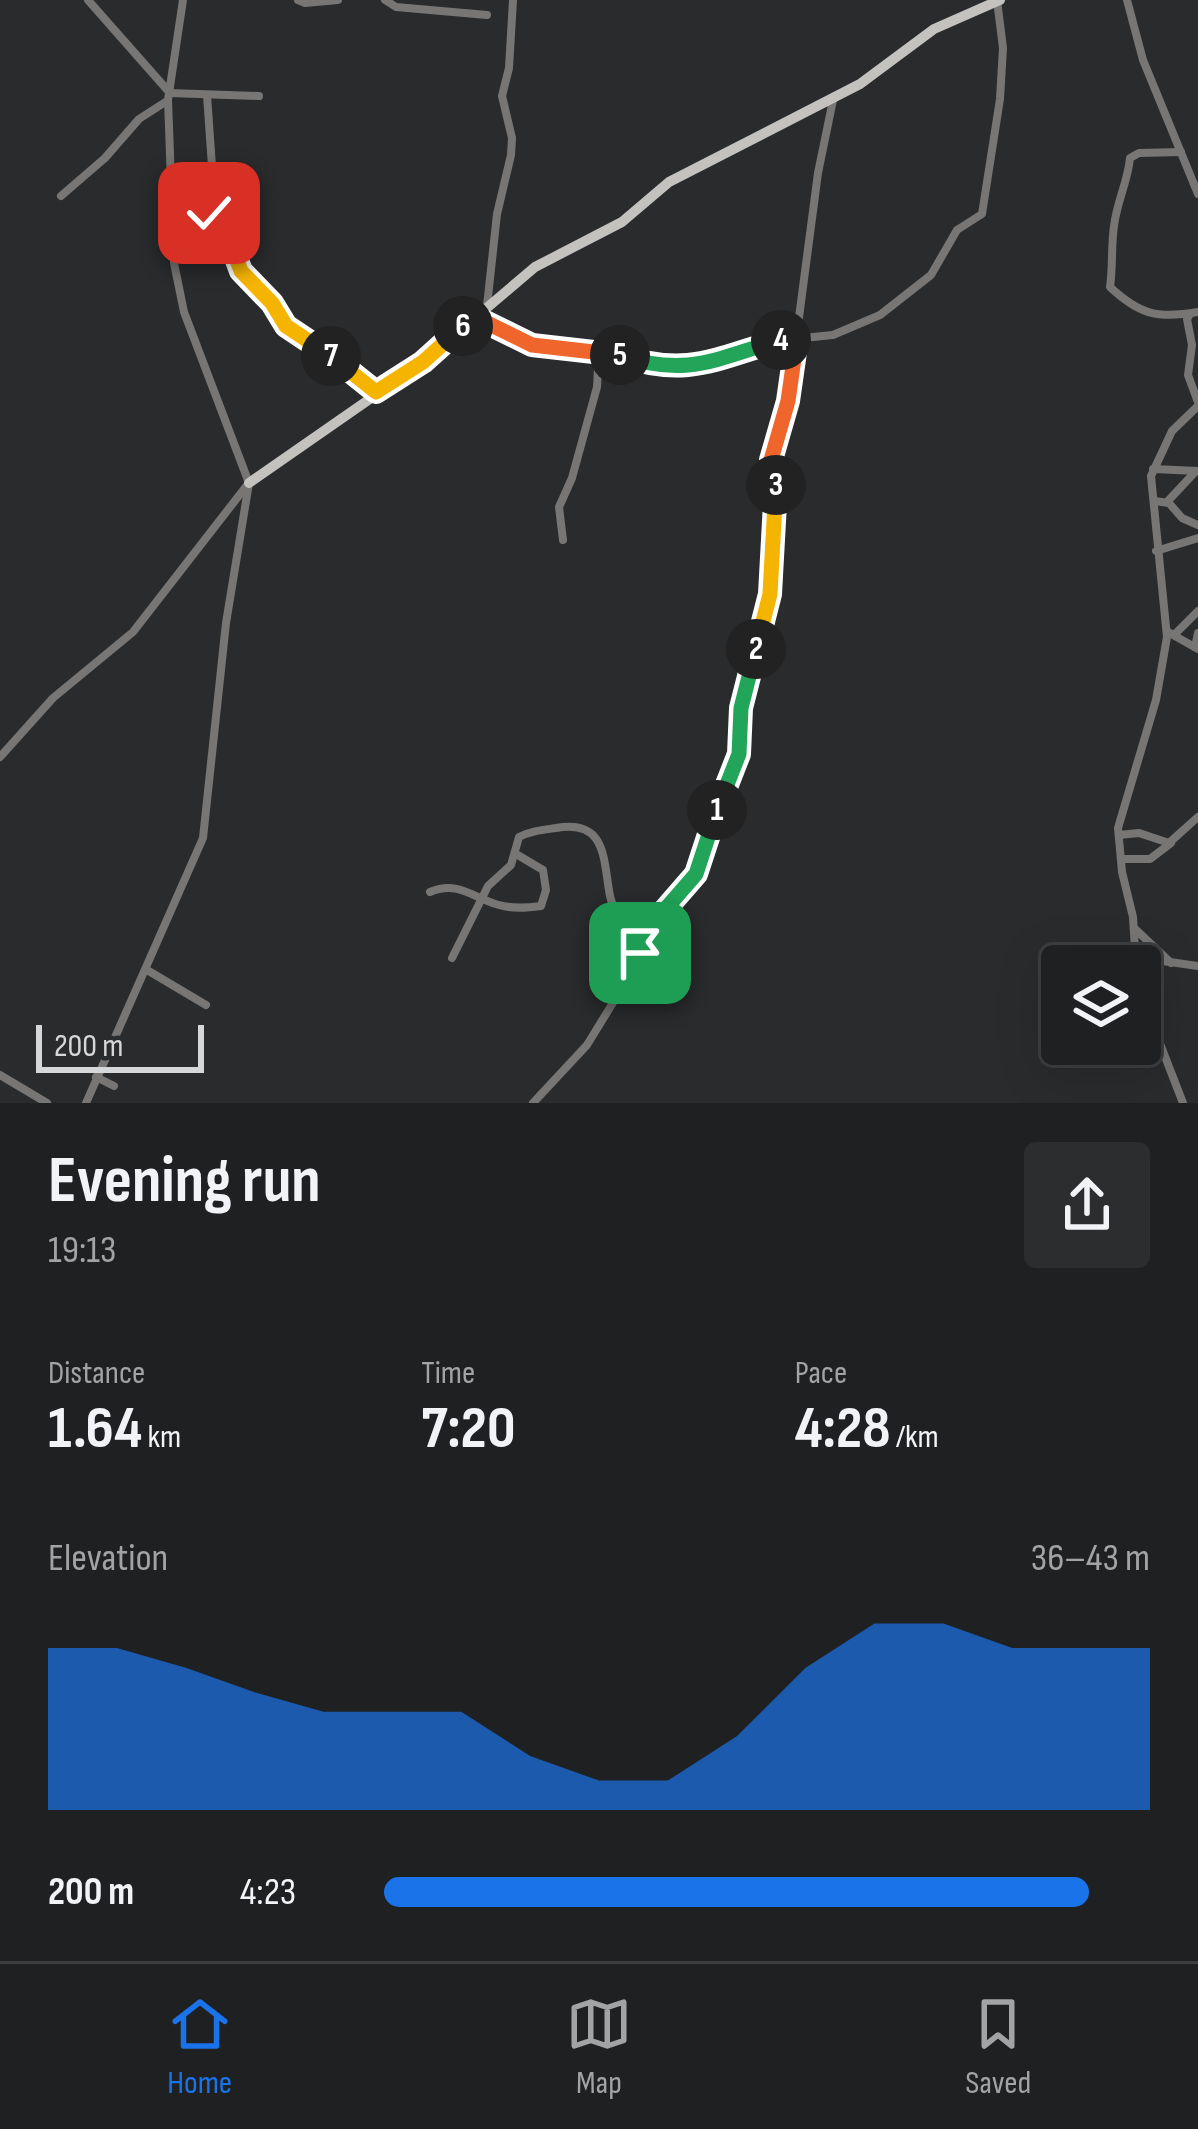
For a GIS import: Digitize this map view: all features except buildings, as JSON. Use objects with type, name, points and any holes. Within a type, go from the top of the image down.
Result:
[{"type":"main road","points":[[249,483],[423,362],[535,268],[622,222],[669,182],[860,84],[934,29],[998,0]]},
{"type":"street","points":[[88,0],[169,97]]},
{"type":"street","points":[[86,1103],[203,838],[226,623],[249,483],[184,312],[174,263],[169,97],[183,0]]},
{"type":"street","points":[[298,0],[338,0]]},
{"type":"street","points":[[385,0],[396,7],[487,15]]},
{"type":"street","points":[[487,307],[497,214],[512,155],[502,96],[511,53],[513,0]]},
{"type":"street","points":[[475,317],[532,345],[598,351],[669,366],[731,359],[770,344],[832,335],[896,306],[936,270],[959,228],[981,216],[1000,99],[1003,48],[998,0]]},
{"type":"street","points":[[1127,0],[1143,59],[1198,194]]},
{"type":"street","points":[[207,95],[219,212],[236,265],[272,303],[286,326],[354,371],[376,392]]},
{"type":"street","points":[[61,196],[105,158],[139,119],[169,97],[259,96]]},
{"type":"street","points":[[533,1103],[587,1045],[654,936],[656,922],[702,862],[739,754],[741,708],[770,594],[776,496],[771,460],[788,401],[818,173],[834,97]]},
{"type":"street","points":[[1180,152],[1138,153],[1130,158],[1130,176],[1123,185],[1114,223],[1110,287],[1145,312],[1166,317],[1194,312]]},
{"type":"street","points":[[171,209],[219,212]]},
{"type":"street","points":[[1135,945],[1120,836],[1128,785],[1156,700],[1170,633],[1156,550],[1153,469],[1172,431],[1198,404],[1188,375],[1192,345],[1186,319],[1194,312]]},
{"type":"street","points":[[563,540],[559,507],[572,478],[597,387],[598,351]]},
{"type":"street","points":[[1153,469],[1197,471]]},
{"type":"street","points":[[1166,503],[1197,471]]},
{"type":"street","points":[[0,757],[52,698],[133,632],[249,483]]},
{"type":"street","points":[[1153,501],[1166,503],[1181,518],[1198,525]]},
{"type":"street","points":[[1156,550],[1198,538]]},
{"type":"street","points":[[1170,633],[1198,611]]},
{"type":"street","points":[[1170,633],[1196,648],[1198,633]]},
{"type":"street","points":[[1122,859],[1150,860],[1198,817]]},
{"type":"street","points":[[452,958],[460,936],[516,854],[523,834],[568,826],[586,828],[606,860],[611,901],[621,923],[617,941],[640,953]]},
{"type":"street","points":[[1120,836],[1139,833],[1172,842]]},
{"type":"street","points":[[430,892],[448,886],[518,908],[541,905],[546,890],[543,870],[516,854]]},
{"type":"street","points":[[621,923],[632,927],[656,922]]},
{"type":"street","points":[[1134,927],[1172,964]]},
{"type":"street","points":[[1161,963],[1198,966]]},
{"type":"street","points":[[147,970],[206,1005]]},
{"type":"street","points":[[1161,1045],[1184,1103]]},
{"type":"street","points":[[0,1075],[47,1103]]},
{"type":"street","points":[[96,1077],[114,1086]]},
{"type":"route","points":[[209,213],[219,212],[236,265],[272,303],[286,326],[354,371],[376,392],[423,362],[475,317],[532,345],[610,352],[655,366],[731,359],[797,338],[788,401],[771,460],[776,496],[770,594],[741,708],[739,754],[702,862],[656,920],[654,936],[640,953]]}]
